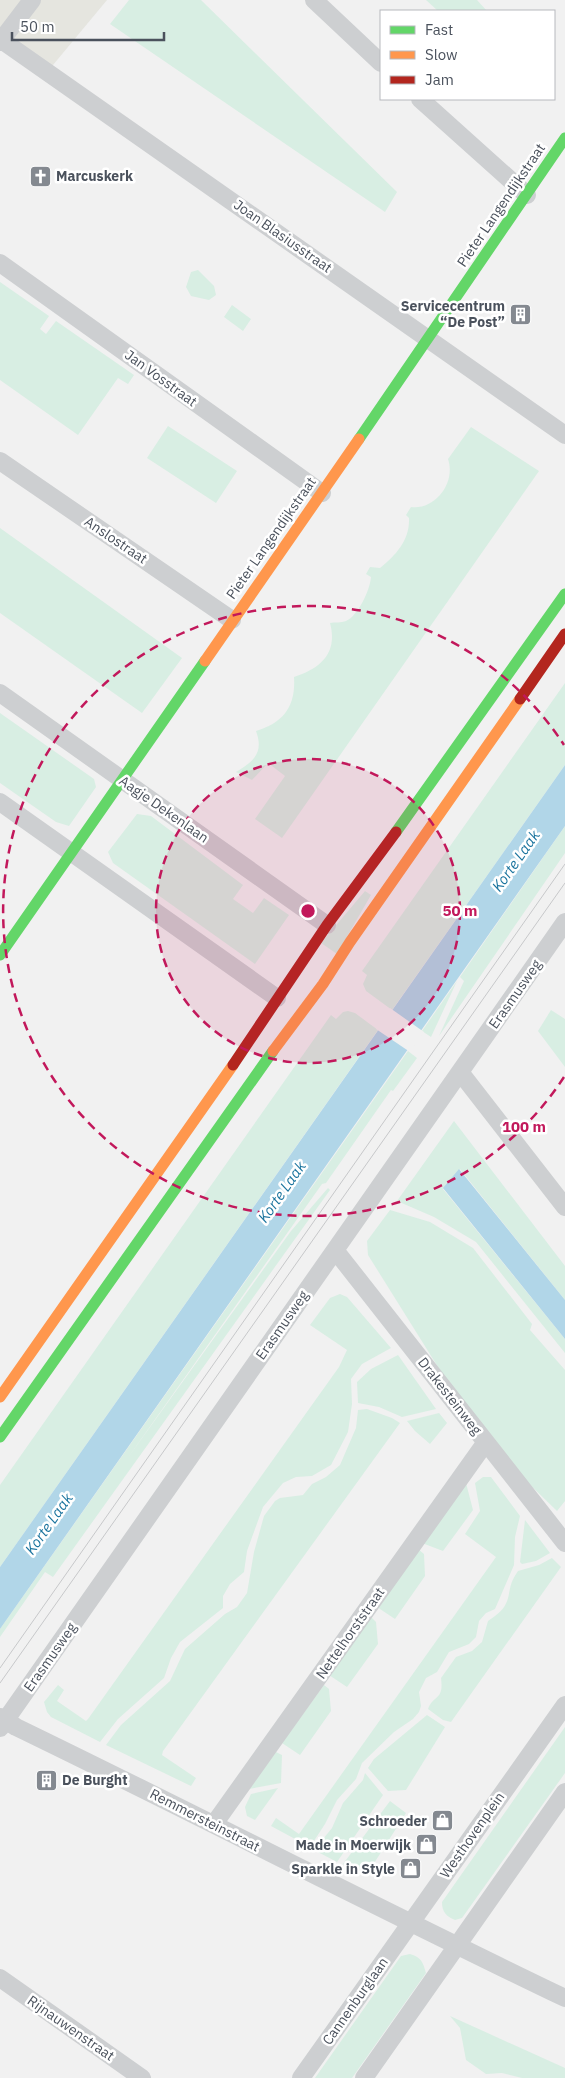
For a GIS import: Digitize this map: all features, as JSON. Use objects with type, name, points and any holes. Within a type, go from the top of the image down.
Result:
[{"type":"main road","name":"Pieter Langendijkstraat","points":[[0,954],[322,492],[565,138]]},
{"type":"main road","points":[[0,1397],[227,1075],[327,925],[366,875],[565,594]]},
{"type":"main road","points":[[0,1437],[242,1092],[323,984],[354,936],[565,634]]},
{"type":"street","points":[[0,40],[32,0]]},
{"type":"street","points":[[314,0],[380,62]]},
{"type":"street","name":"Joan Blasiusstraat","points":[[0,40],[565,435]]},
{"type":"street","points":[[421,100],[527,195]]},
{"type":"street","name":"Jan Vosstraat","points":[[0,263],[322,492]]},
{"type":"street","name":"Anslostraat","points":[[0,461],[232,620]]},
{"type":"street","name":"Aagje Dekenlaan","points":[[0,693],[327,925]]},
{"type":"street","points":[[0,802],[277,998]]},
{"type":"street","name":"Erasmusweg","points":[[2,1722],[565,922]]},
{"type":"street","points":[[460,1072],[565,1207]]},
{"type":"street","name":"Drakesteinweg","points":[[335,1250],[565,1543]]},
{"type":"street","name":"Nettelhorststraat","points":[[214,1824],[486,1442]]},
{"type":"street","name":"Westhovenplein","points":[[410,1924],[565,1705]]},
{"type":"street","name":"Remmersteinstraat","points":[[2,1722],[214,1824],[410,1924]]},
{"type":"street","points":[[364,2078],[565,1792]]},
{"type":"street","points":[[410,1924],[565,1998]]},
{"type":"street","name":"Cannenburglaan","points":[[301,2078],[410,1924]]},
{"type":"street","name":"Rijnauwenstraat","points":[[0,1978],[142,2078]]},
{"type":"shaded area","points":[[0,0],[107,0],[43,77],[0,47]]},
{"type":"green space","points":[[129,0],[201,0],[397,192],[385,212],[110,24]]},
{"type":"green space","points":[[426,0],[477,0],[486,10],[437,10]]},
{"type":"green space","points":[[198,270],[214,286],[216,295],[209,300],[191,296],[186,287],[191,272]]},
{"type":"green space","points":[[0,282],[49,316],[40,329],[46,334],[56,321],[134,375],[128,384],[118,378],[78,435],[0,380]]},
{"type":"green space","points":[[232,305],[251,319],[243,331],[224,317]]},
{"type":"green space","points":[[168,426],[237,471],[216,503],[147,458]]},
{"type":"green space","points":[[471,427],[539,471],[282,838],[255,819],[285,776],[268,763],[252,780],[236,772],[256,756],[259,745],[256,731],[274,723],[286,712],[293,697],[294,677],[312,669],[325,658],[332,643],[330,623],[346,621],[359,608],[370,582],[371,577],[366,574],[370,567],[380,568],[401,546],[409,526],[409,518],[406,515],[411,507],[420,507],[428,504],[442,493],[449,477],[448,459]]},
{"type":"green space","points":[[0,528],[182,658],[142,713],[0,613]]},
{"type":"green space","points":[[565,683],[565,765],[392,1010],[366,991],[363,984],[367,975],[362,971]]},
{"type":"green space","points":[[0,713],[94,779],[96,787],[69,826],[56,822],[0,783]]},
{"type":"green space","points":[[137,814],[151,816],[243,885],[233,899],[253,913],[264,898],[289,915],[255,964],[113,863],[108,852]]},
{"type":"green space","points":[[565,826],[565,853],[439,1036],[464,981],[460,977]]},
{"type":"green space","points":[[365,891],[371,895],[337,954],[321,943]]},
{"type":"green space","points":[[457,981],[431,1037],[422,1031]]},
{"type":"green space","points":[[551,1010],[565,1019],[565,1067],[538,1031]]},
{"type":"green space","points":[[343,1012],[355,1013],[378,1030],[0,1567],[0,1485],[331,1015],[336,1019]]},
{"type":"green space","points":[[408,1051],[417,1058],[393,1091],[391,1090],[326,1183],[322,1184],[127,1459],[291,1231],[328,1188],[330,1190],[53,1577],[45,1572],[0,1637],[0,1629]]},
{"type":"green space","points":[[454,1121],[565,1266],[565,1300],[460,1169],[443,1189],[565,1339],[565,1353],[476,1242],[434,1217],[397,1201]]},
{"type":"green space","points":[[390,1210],[430,1222],[473,1248],[532,1324],[530,1330],[565,1370],[565,1501],[557,1511],[483,1439],[368,1255],[367,1241]]},
{"type":"green space","points":[[340,1294],[347,1297],[391,1348],[362,1364],[351,1379],[352,1404],[348,1432],[331,1465],[312,1476],[296,1477],[283,1483],[263,1507],[247,1551],[244,1572],[230,1584],[223,1596],[223,1608],[180,1642],[171,1658],[164,1678],[118,1719],[100,1742],[51,1717],[47,1712],[44,1702],[58,1685],[64,1690],[57,1701],[86,1721],[88,1719],[339,1367],[347,1350],[310,1325],[330,1298]]},
{"type":"green space","points":[[398,1355],[436,1409],[402,1417],[379,1407],[358,1403],[357,1382],[371,1369]]},
{"type":"green space","points":[[367,1409],[400,1423],[163,1751],[162,1755],[196,1778],[191,1786],[106,1745],[121,1725],[170,1681],[185,1649],[225,1614],[237,1607],[247,1593],[254,1552],[264,1516],[275,1501],[280,1498],[303,1495],[312,1484],[326,1477],[340,1465],[356,1428],[358,1410]]},
{"type":"green space","points":[[439,1413],[447,1423],[430,1444],[407,1421]]},
{"type":"green space","points":[[483,1477],[491,1477],[520,1516],[515,1537],[514,1565],[495,1609],[486,1613],[479,1621],[476,1637],[469,1644],[449,1652],[437,1672],[426,1678],[419,1692],[421,1706],[419,1712],[413,1719],[394,1732],[362,1763],[356,1779],[337,1800],[325,1824],[310,1847],[271,1826],[276,1818],[299,1834],[496,1557],[465,1534],[480,1511],[475,1483]]},
{"type":"green space","points":[[466,1483],[473,1510],[443,1551],[422,1543]]},
{"type":"green space","points":[[525,1520],[550,1553],[536,1561],[522,1564],[520,1562]]},
{"type":"green space","points":[[418,1549],[424,1554],[425,1576],[395,1619],[377,1607]]},
{"type":"green space","points":[[552,1558],[561,1567],[451,1722],[443,1720],[428,1709],[430,1704],[440,1694],[441,1678],[456,1657],[472,1651],[482,1642],[488,1621],[506,1603],[513,1579],[518,1571],[539,1565]]},
{"type":"green space","points":[[371,1617],[376,1622],[378,1644],[347,1687],[329,1675]]},
{"type":"green space","points":[[324,1685],[329,1689],[331,1711],[300,1755],[282,1743]]},
{"type":"green space","points":[[427,1715],[445,1727],[406,1790],[388,1791],[368,1768],[374,1759]]},
{"type":"green space","points":[[565,1727],[565,1773],[462,1918],[455,1920],[449,1917],[444,1911],[442,1902]]},
{"type":"green space","points":[[276,1752],[282,1755],[281,1783],[249,1789]]},
{"type":"green space","points":[[365,1773],[383,1795],[337,1862],[314,1850],[332,1828],[343,1803],[363,1780]]},
{"type":"green space","points":[[278,1788],[255,1820],[247,1816],[245,1807],[251,1794]]},
{"type":"green space","points":[[390,1801],[406,1813],[371,1868],[360,1871],[343,1864]]},
{"type":"green space","points":[[410,1954],[421,1960],[426,1973],[352,2078],[315,2078],[401,1956]]},
{"type":"green space","points":[[450,2016],[565,2068],[565,2078],[522,2078],[502,2073],[486,2074],[466,2060],[460,2028]]},
{"type":"water","name":"Korte Laak","points":[[565,765],[565,826],[0,1629],[0,1567]]},
{"type":"water","points":[[459,1169],[565,1300],[565,1339],[443,1188]]},
{"type":"pier","points":[[390,1008],[424,1032],[410,1052],[376,1029]]},
{"type":"tram line","points":[[0,1668],[565,864]]},
{"type":"tram line","points":[[0,1683],[565,883]]},
{"type":"traffic: fast","points":[[359,439],[565,138]]},
{"type":"traffic: fast","points":[[396,832],[565,594]]},
{"type":"traffic: fast","points":[[0,955],[205,661]]},
{"type":"traffic: fast","points":[[0,1437],[273,1051]]},
{"type":"traffic: slow","points":[[205,661],[359,439]]},
{"type":"traffic: slow","points":[[273,1051],[323,984],[350,942],[520,699]]},
{"type":"traffic: slow","points":[[0,1397],[233,1065]]},
{"type":"traffic: jam","points":[[520,699],[565,634]]},
{"type":"traffic: jam","points":[[233,1065],[327,925],[396,832]]},
{"type":"place","name":"Marcuskerk","points":[[40,176]]},
{"type":"place","name":"Servicecentrum “De Post”","points":[[521,314]]},
{"type":"place","name":"De Burght","points":[[46,1780]]},
{"type":"place","name":"Schroeder","points":[[443,1821]]},
{"type":"place","name":"Made in Moerwijk","points":[[427,1845]]},
{"type":"place","name":"Sparkle in Style","points":[[411,1869]]}]
